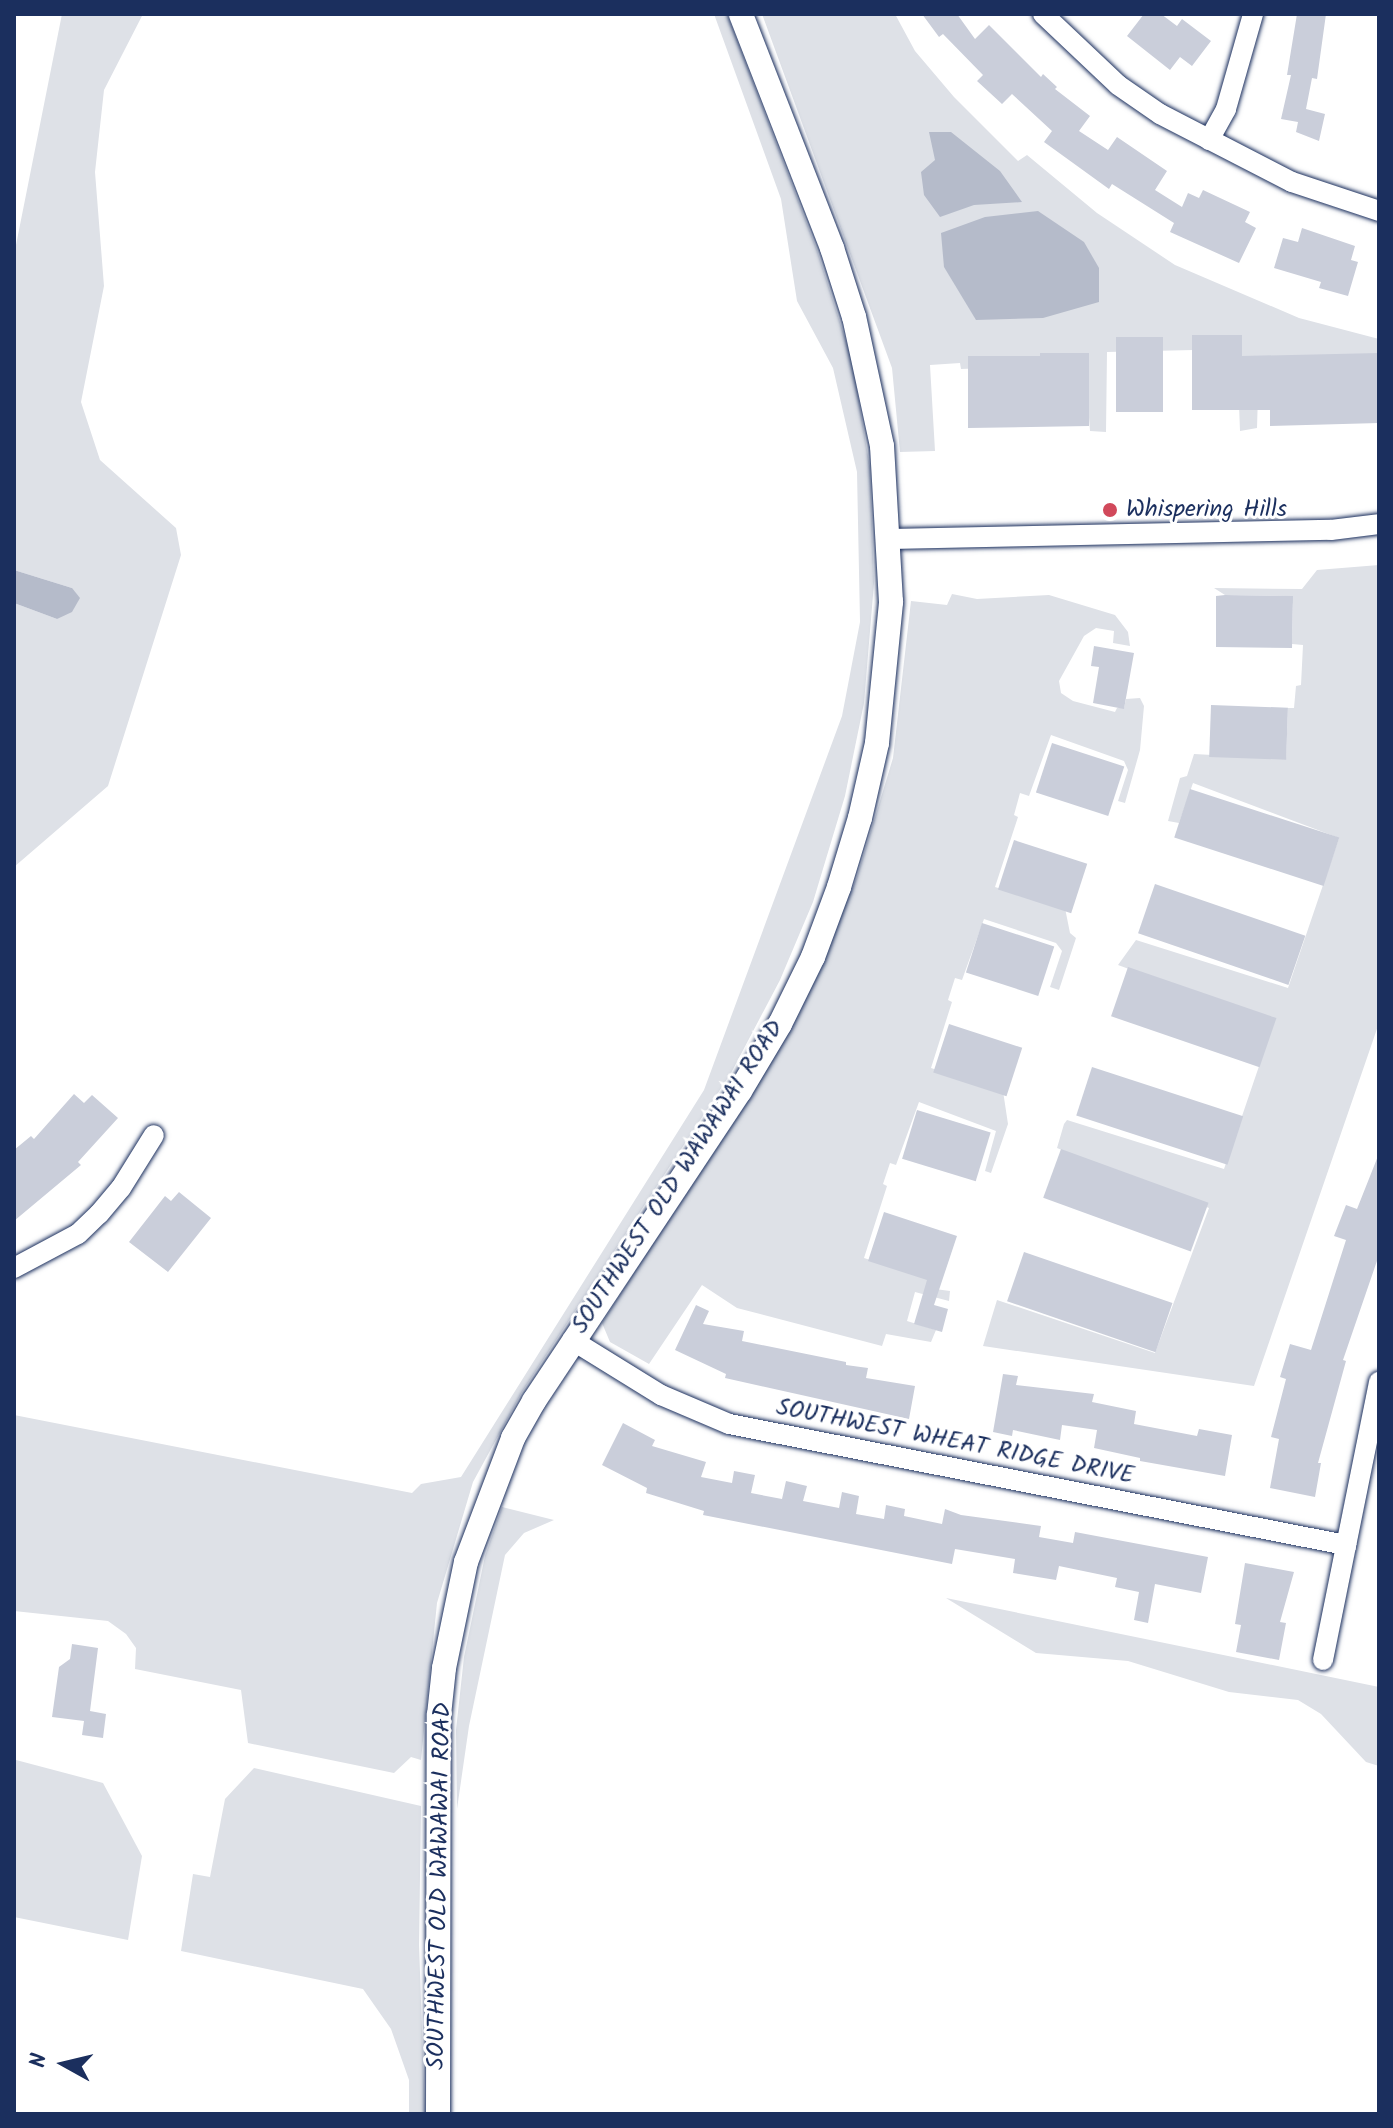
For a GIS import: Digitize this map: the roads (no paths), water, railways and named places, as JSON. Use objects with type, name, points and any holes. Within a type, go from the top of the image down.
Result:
[{"type":"main road","name":"SOUTHWEST OLD WAWAWAI ROAD","points":[[438,2114],[436,1793],[444,1668],[466,1562],[513,1438],[572,1340],[740,1091],[780,1024],[813,957],[860,818],[877,743],[891,602],[890,539],[882,446],[854,317],[832,248],[741,14]]},
{"type":"street","points":[[1043,14],[1118,85],[1160,114],[1292,182],[1379,211]]},
{"type":"street","points":[[1209,140],[1226,109],[1253,14]]},
{"type":"street","points":[[890,539],[1331,530],[1379,524]]},
{"type":"street","points":[[14,1268],[78,1234],[121,1188],[154,1135]]},
{"type":"street","name":"SOUTHWEST WHEAT RIDGE DRIVE","points":[[572,1340],[661,1395],[729,1424],[1346,1545]]},
{"type":"street","points":[[1323,1660],[1379,1382]]},
{"type":"water","points":[[929,132],[951,132],[1000,171],[1022,202],[974,205],[940,217],[924,195],[921,172],[935,160]]},
{"type":"water","points":[[1038,211],[1084,242],[1099,268],[1099,302],[1043,318],[976,320],[944,267],[941,233],[985,217]]},
{"type":"water","points":[[14,570],[72,588],[80,598],[72,612],[57,619],[14,603]]},
{"type":"place","name":"Whispering Hills","points":[[1110,510]]}]
